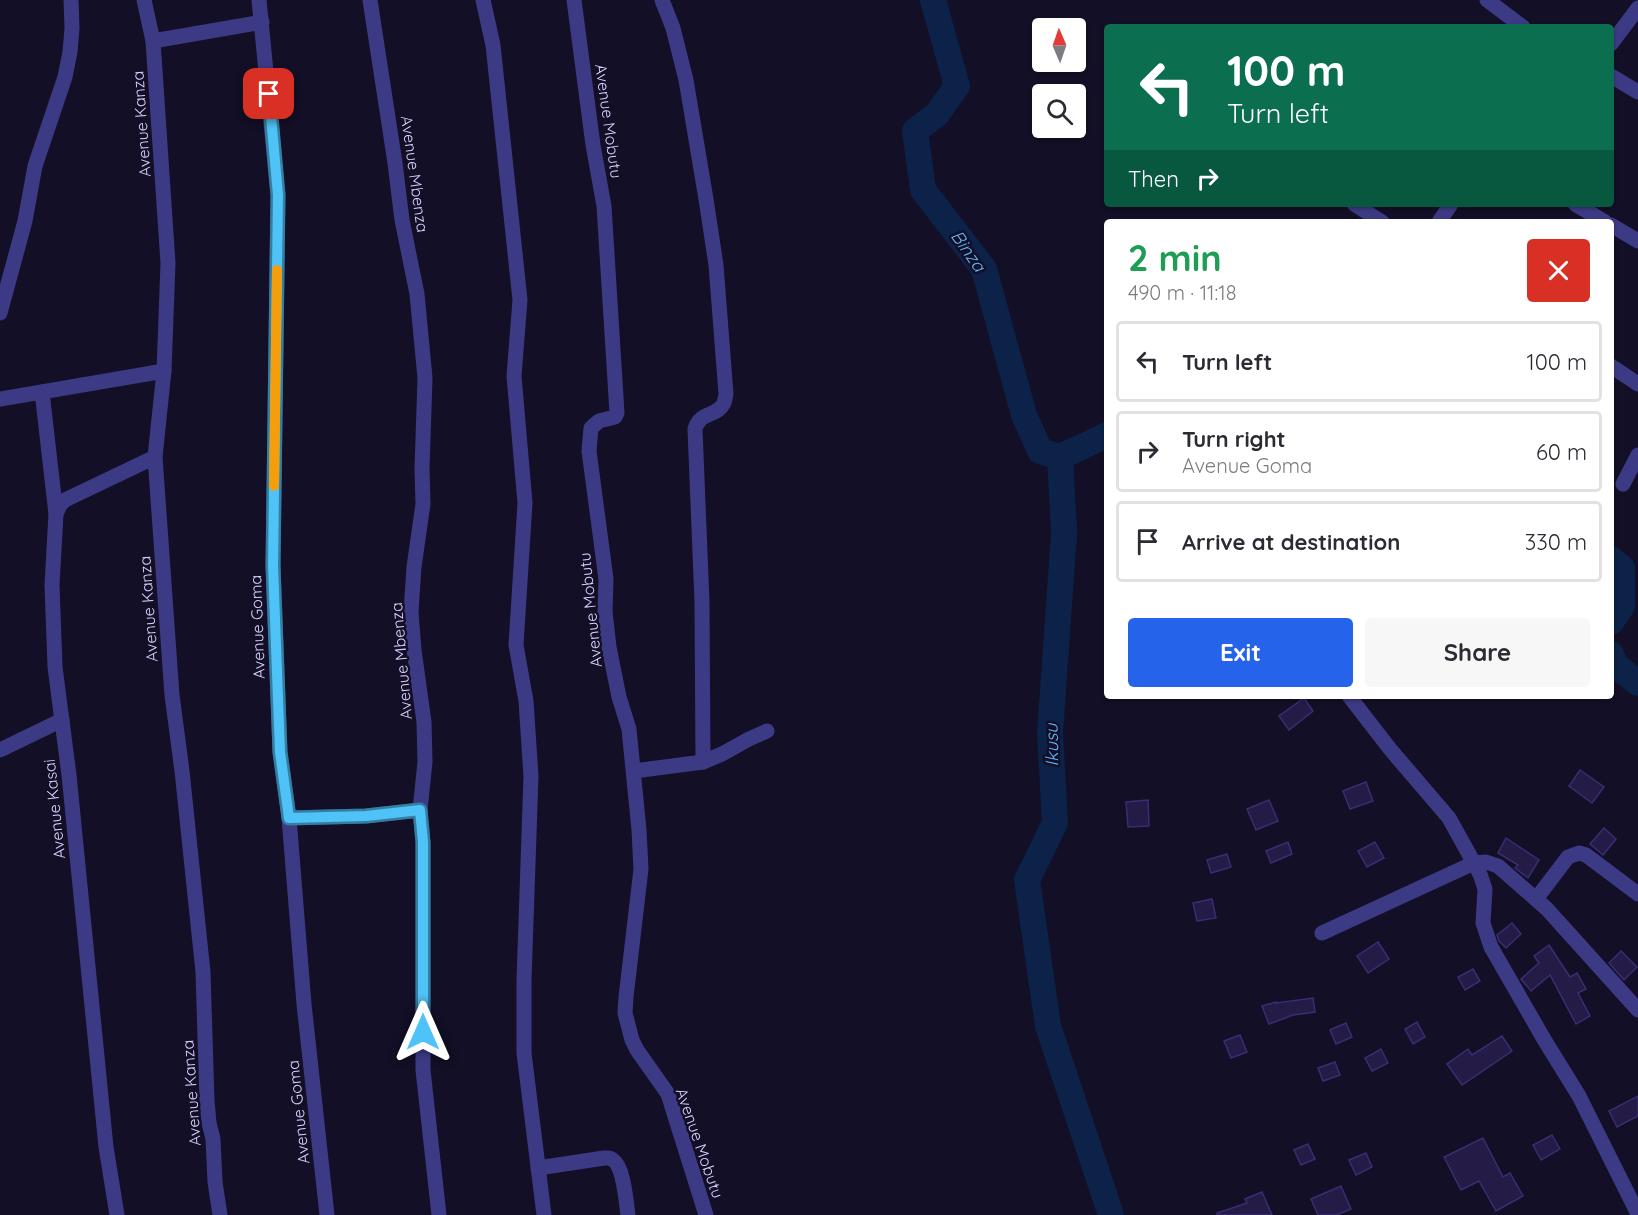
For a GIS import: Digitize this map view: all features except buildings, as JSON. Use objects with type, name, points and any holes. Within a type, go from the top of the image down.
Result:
[{"type":"street","points":[[0,313],[25,221],[35,166],[65,77],[72,28],[71,0]]},
{"type":"street","name":"Avenue Kanza","points":[[144,0],[153,41],[168,263],[164,371],[155,457],[172,695],[203,972],[207,1101],[220,1215]]},
{"type":"street","name":"Avenue Goma","points":[[259,0],[278,195],[273,566],[280,752],[289,818],[304,1004],[327,1215]]},
{"type":"street","name":"Avenue Mbenza","points":[[370,0],[402,220],[417,294],[423,356],[423,504],[414,567],[411,612],[424,722],[425,762],[420,810],[423,842],[423,1070],[439,1215]]},
{"type":"street","points":[[483,0],[493,45],[520,300],[514,376],[525,503],[516,645],[526,701],[531,776],[524,980],[525,1053],[544,1215]]},
{"type":"street","name":"Avenue Mobutu","points":[[574,0],[603,206],[616,413],[615,417],[599,421],[591,428],[590,463],[606,579],[605,611],[609,648],[619,697],[629,729],[641,869],[625,1013],[637,1050],[668,1094],[706,1215]]},
{"type":"street","points":[[662,0],[674,28],[686,80],[706,199],[716,265],[726,394],[724,403],[719,409],[697,422],[695,429],[702,602],[703,762]]},
{"type":"street","points":[[1487,0],[1519,24]]},
{"type":"street","points":[[1614,40],[1638,8]]},
{"type":"street","points":[[153,41],[262,22]]},
{"type":"street","points":[[1614,78],[1638,92]]},
{"type":"street","points":[[1359,207],[1377,219]]},
{"type":"street","points":[[1580,207],[1600,219]]},
{"type":"street","points":[[1614,227],[1638,242]]},
{"type":"street","points":[[1614,368],[1638,384]]},
{"type":"street","points":[[0,399],[164,371]]},
{"type":"street","name":"Avenue Kasai","points":[[42,392],[56,514],[52,585],[55,667],[69,775],[106,1148],[117,1215]]},
{"type":"street","points":[[1623,484],[1638,455]]},
{"type":"street","points":[[56,514],[65,500],[155,457]]},
{"type":"street","points":[[1351,699],[1390,749],[1449,818],[1480,874],[1485,889],[1484,922],[1491,947],[1579,1096],[1638,1214]]},
{"type":"street","points":[[0,750],[62,720]]},
{"type":"street","points":[[634,771],[703,762],[767,731]]},
{"type":"street","points":[[289,818],[366,816],[420,810]]},
{"type":"street","points":[[1536,899],[1568,857],[1579,853],[1586,855],[1638,894]]},
{"type":"street","points":[[1322,933],[1474,863],[1486,862],[1498,867],[1547,909],[1638,1010]]},
{"type":"street","points":[[538,1168],[611,1158],[619,1167],[625,1190],[627,1215]]},
{"type":"waterway","name":"Binza","points":[[933,0],[957,86],[937,114],[915,131],[923,190],[984,269],[1024,415],[1040,451],[1060,457],[1104,436]]},
{"type":"waterway","name":"Ikusu","points":[[1060,457],[1064,533],[1050,733],[1055,823],[1027,880],[1048,1026],[1111,1215]]},
{"type":"waterway","name":"Binza","points":[[1614,561],[1622,568],[1622,606],[1614,618]]},
{"type":"waterway","name":"Binza","points":[[1614,662],[1638,683]]},
{"type":"slow traffic","points":[[274,486],[277,270]]},
{"type":"route","points":[[269,94],[278,195],[273,566],[280,752],[289,818],[366,816],[420,810],[423,842],[423,1032]]}]
